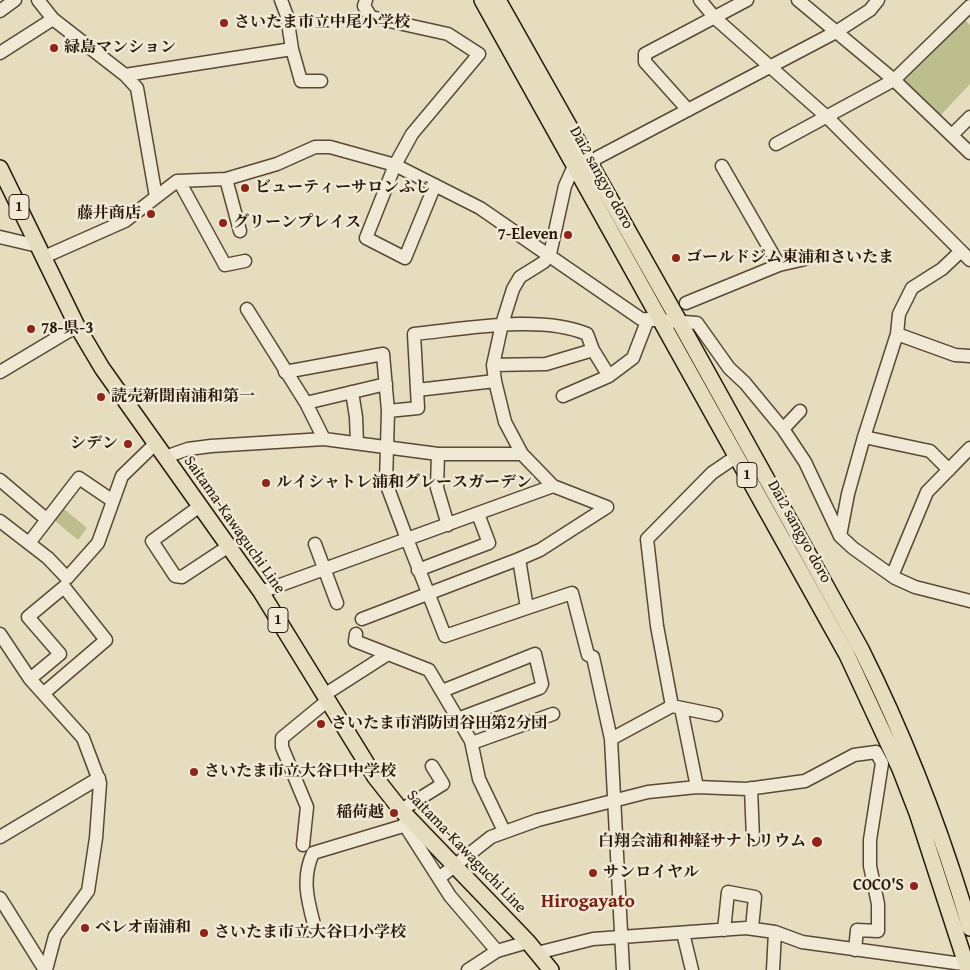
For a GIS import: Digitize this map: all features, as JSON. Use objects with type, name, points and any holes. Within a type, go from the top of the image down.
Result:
[{"type":"main road","name":"Dai2 sangyo doro","points":[[482,0],[679,321],[843,615],[881,688],[932,809],[970,928]]},
{"type":"main road","name":"Dai2 sangyo doro","points":[[498,0],[582,164],[654,320],[737,456],[866,694],[917,813],[968,967]]},
{"type":"main road","name":"Saitama-Kawaguchi Line","points":[[0,168],[5,189],[41,252],[78,326],[117,392],[261,592],[376,777],[406,819],[455,866],[532,947],[551,970]]},
{"type":"street","points":[[0,11],[16,0]]},
{"type":"street","points":[[38,0],[53,19],[124,75],[137,88],[156,197]]},
{"type":"street","points":[[281,0],[287,16],[292,50],[301,81],[321,81]]},
{"type":"street","points":[[366,0],[364,6],[371,17],[448,34],[479,54],[412,134],[395,165],[366,238],[405,258],[434,185]]},
{"type":"street","points":[[700,0],[715,18],[827,117],[967,257],[942,269],[912,288],[899,314],[897,334],[864,437],[848,494],[840,536]]},
{"type":"street","points":[[688,110],[645,62],[645,54],[747,0]]},
{"type":"street","points":[[798,0],[894,80],[970,154]]},
{"type":"street","points":[[362,619],[519,560],[540,550],[607,507],[553,486],[522,454],[506,422],[495,382],[493,365],[502,324],[513,289],[520,277],[544,262],[550,254],[565,186],[582,164],[836,32],[862,16],[878,0]]},
{"type":"street","points":[[776,144],[894,80],[970,6]]},
{"type":"street","points":[[0,53],[53,19]]},
{"type":"street","points":[[124,75],[292,50]]},
{"type":"street","points":[[952,136],[970,117]]},
{"type":"street","points":[[0,237],[41,252],[125,221],[179,181],[226,179],[277,164],[315,147],[330,147],[395,165],[480,208],[550,254],[641,319],[697,322],[729,368],[745,383],[783,429],[805,462],[840,536],[872,563],[892,576],[915,587],[970,601]]},
{"type":"street","points":[[722,166],[778,265]]},
{"type":"street","points":[[226,179],[240,231]]},
{"type":"street","points":[[179,181],[225,265],[245,261]]},
{"type":"street","points":[[686,303],[778,265],[805,259]]},
{"type":"street","points":[[247,309],[306,403],[324,439]]},
{"type":"street","points":[[563,396],[609,376],[632,358],[654,320]]},
{"type":"street","points":[[388,411],[418,408],[414,334],[502,324],[573,328],[587,334],[592,350],[609,376]]},
{"type":"street","points":[[0,372],[78,326]]},
{"type":"street","points":[[897,334],[955,355],[970,356]]},
{"type":"street","points":[[493,365],[546,364],[592,350]]},
{"type":"street","points":[[285,372],[382,354],[388,411],[386,483],[445,636],[572,593],[588,655],[593,657],[611,739],[613,800],[619,860],[623,936],[623,970]]},
{"type":"street","points":[[417,390],[495,382]]},
{"type":"street","points":[[306,403],[386,384]]},
{"type":"street","points":[[352,392],[356,417],[356,443]]},
{"type":"street","points":[[783,429],[800,411]]},
{"type":"street","points":[[864,437],[930,451],[949,470]]},
{"type":"street","points":[[165,457],[188,449],[211,446],[324,439],[438,454],[522,454]]},
{"type":"street","points":[[0,521],[48,558],[67,578],[98,543],[122,476],[155,444]]},
{"type":"street","points":[[892,576],[927,492],[970,448]]},
{"type":"street","points":[[438,454],[437,488],[448,524]]},
{"type":"street","points":[[698,787],[657,626],[647,539],[712,473],[737,456]]},
{"type":"street","points":[[28,543],[79,478],[113,501]]},
{"type":"street","points":[[0,480],[46,519]]},
{"type":"street","points":[[261,592],[553,486]]},
{"type":"street","points":[[200,506],[152,541],[175,576],[182,577],[229,546]]},
{"type":"street","points":[[418,570],[489,543],[478,514]]},
{"type":"street","points":[[315,544],[326,569],[337,603]]},
{"type":"street","points":[[519,560],[527,608]]},
{"type":"street","points":[[30,679],[60,654],[28,617],[64,587],[106,640],[44,693]]},
{"type":"street","points":[[0,634],[30,679],[83,738],[100,783],[96,838],[88,891],[56,936],[46,970]]},
{"type":"street","points":[[356,634],[355,641],[429,670],[460,718],[472,743],[479,779],[504,831]]},
{"type":"street","points":[[303,845],[307,807],[282,747],[282,738],[326,698],[388,654]]},
{"type":"street","points":[[442,691],[535,654],[542,684],[540,688],[460,718]]},
{"type":"street","points":[[611,739],[677,707],[716,715]]},
{"type":"street","points":[[472,743],[553,714]]},
{"type":"street","points":[[438,878],[491,837],[504,831],[648,792],[698,787],[751,788],[805,781],[854,755],[876,752],[880,756],[882,763],[870,840],[870,866],[878,904],[878,931],[858,930],[855,950]]},
{"type":"street","points":[[315,928],[305,891],[308,864],[313,853],[358,841],[406,819],[443,784],[432,766]]},
{"type":"street","points":[[0,837],[98,778]]},
{"type":"street","points":[[751,788],[753,839]]},
{"type":"street","points":[[406,819],[438,878],[470,922],[497,951]]},
{"type":"street","points":[[724,930],[728,892],[755,897],[752,928]]},
{"type":"street","points":[[2,904],[46,970]]},
{"type":"street","points":[[468,970],[497,951],[623,936],[752,928],[775,932],[802,942],[914,956],[968,967]]},
{"type":"street","points":[[773,970],[775,932]]},
{"type":"street","points":[[683,933],[692,970]]},
{"type":"street","points":[[912,970],[914,956]]},
{"type":"green space","points":[[964,19],[970,25],[970,84],[939,117],[904,82],[905,78]]},
{"type":"green space","points":[[63,508],[87,528],[78,540],[54,520]]},
{"type":"place","name":"さいたま市立中尾小学校","points":[[224,23]]},
{"type":"place","name":"緑島マンション","points":[[54,48]]},
{"type":"place","name":"ビューティーサロンふじ","points":[[245,188]]},
{"type":"place","name":"藤井商店","points":[[151,214]]},
{"type":"place","name":"グリーンプレイス","points":[[223,223]]},
{"type":"place","name":"7-Eleven","points":[[568,235]]},
{"type":"place","name":"ゴールドジム東浦和さいたま","points":[[676,258]]},
{"type":"place","name":"78-県-3","points":[[31,329]]},
{"type":"place","name":"読売新聞南浦和第一","points":[[101,397]]},
{"type":"place","name":"シデン","points":[[128,444]]},
{"type":"place","name":"ルイシャトレ浦和グレースガーデン","points":[[266,483]]},
{"type":"place","name":"さいたま市消防団谷田第2分団","points":[[321,724]]},
{"type":"place","name":"さいたま市立大谷口中学校","points":[[194,772]]},
{"type":"place","name":"稲荷越","points":[[394,813]]},
{"type":"place","name":"白翔会浦和神経サナトリウム","points":[[817,842]]},
{"type":"place","name":"サンロイヤル","points":[[593,873]]},
{"type":"place","name":"COCO'S","points":[[914,886]]},
{"type":"place","name":"ベレオ南浦和","points":[[85,928]]},
{"type":"place","name":"さいたま市立大谷口小学校","points":[[204,933]]},
{"type":"district","name":"Hirogayato","points":[[588,902]]}]
